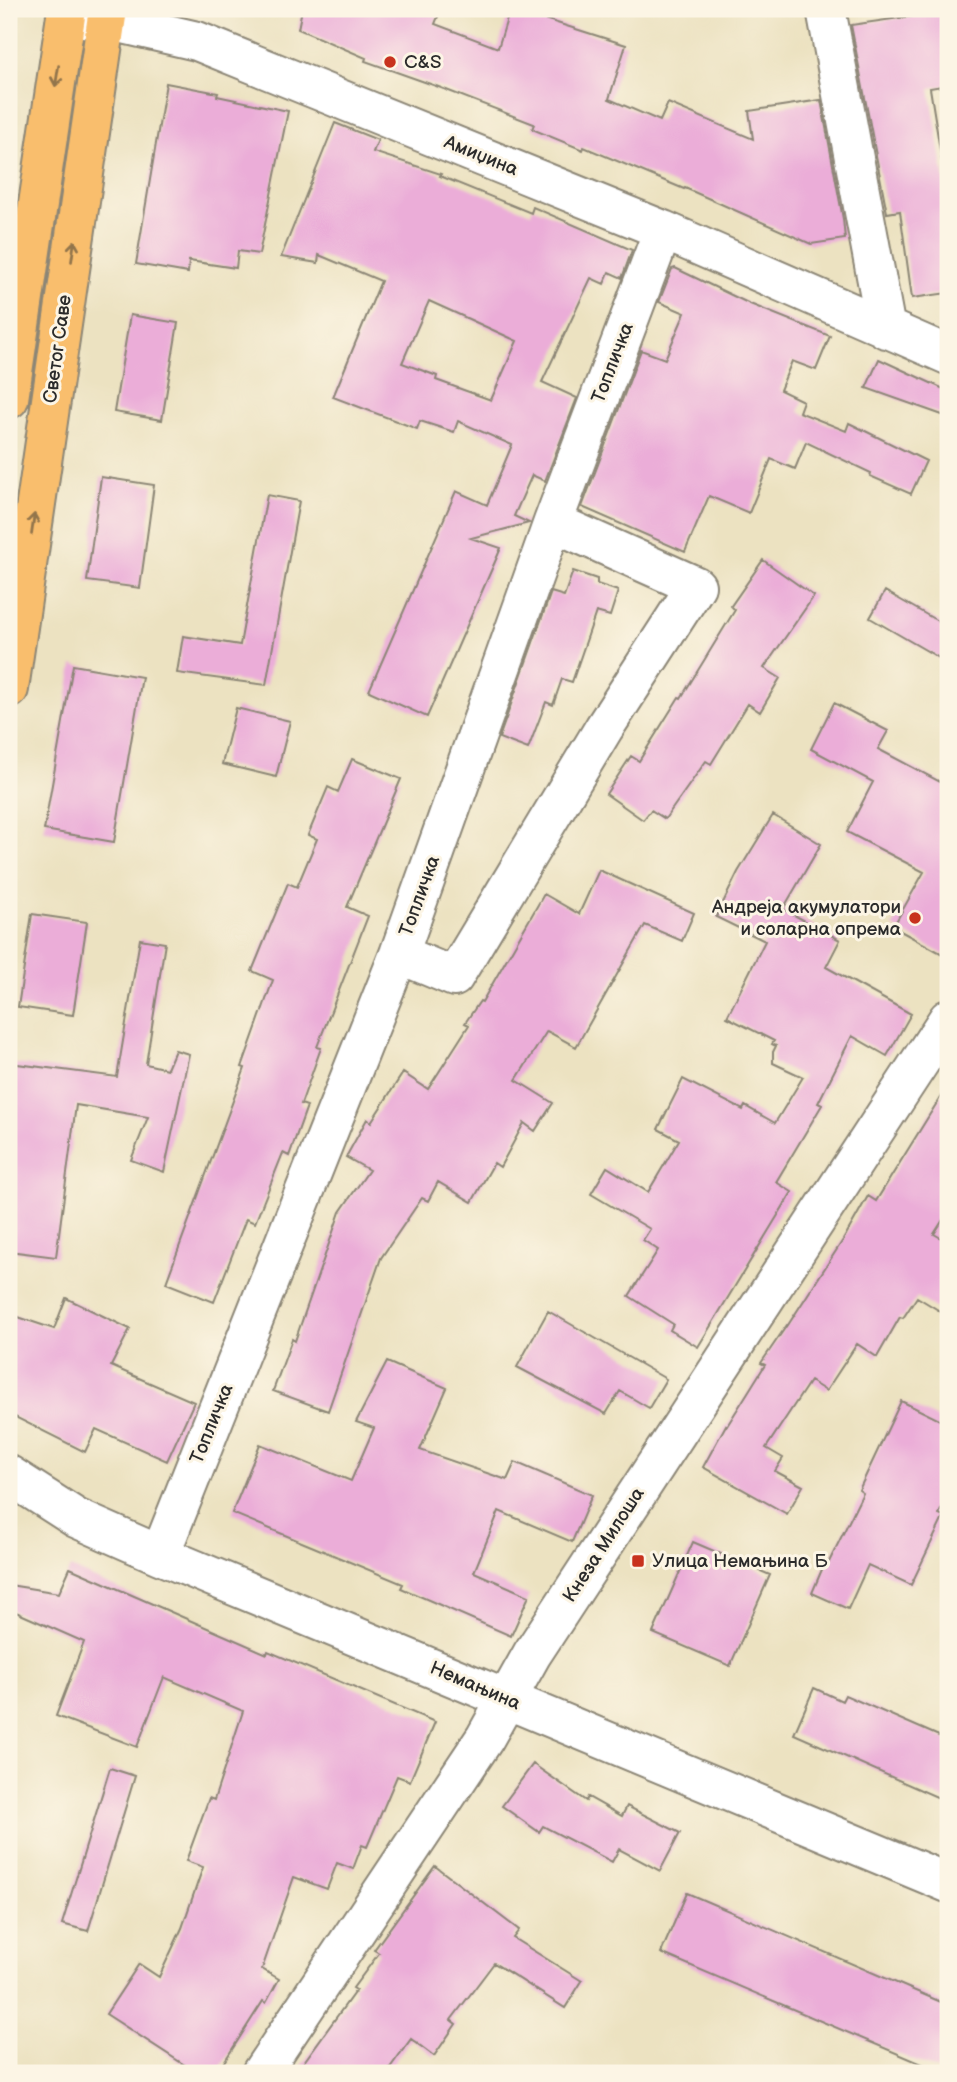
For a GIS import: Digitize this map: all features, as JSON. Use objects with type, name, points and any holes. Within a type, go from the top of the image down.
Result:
[{"type":"main road","points":[[9,398],[67,13]]},
{"type":"main road","name":"Светог Саве","points":[[9,689],[107,15]]},
{"type":"street","points":[[826,9],[886,329]]},
{"type":"street","name":"Амиџина","points":[[67,13],[107,15],[197,41],[663,230],[948,355]]},
{"type":"street","name":"Топличка","points":[[160,1555],[399,954],[553,522],[663,230]]},
{"type":"street","points":[[399,954],[454,977],[604,728],[696,586],[553,522]]},
{"type":"street","name":"Кнеза Милоша","points":[[261,2073],[485,1738],[532,1654],[948,1018]]},
{"type":"street","name":"Немањина","points":[[9,1475],[76,1518],[160,1555],[948,1883]]},
{"type":"street","points":[[9,1508],[76,1518]]},
{"type":"building","points":[[302,9],[441,9],[435,24],[498,48],[510,9],[513,9],[626,45],[609,99],[660,121],[668,103],[753,139],[749,111],[821,100],[845,239],[811,244],[685,188],[532,129],[534,124],[365,61],[366,58],[298,29]]},
{"type":"building","points":[[948,11],[948,85],[930,88],[948,199],[948,293],[912,298],[900,211],[887,213],[851,25]]},
{"type":"building","points":[[166,83],[288,111],[259,254],[238,251],[236,268],[189,261],[188,273],[136,264]]},
{"type":"building","points":[[335,123],[378,140],[373,152],[441,174],[440,176],[531,213],[533,207],[632,250],[622,278],[609,272],[604,284],[591,278],[542,382],[577,398],[545,481],[532,475],[514,516],[529,523],[471,538],[501,548],[427,717],[369,691],[456,491],[487,505],[512,445],[458,421],[454,432],[420,421],[417,429],[333,397],[381,281],[319,255],[318,263],[281,257]],"holes":[[[429,301],[517,341],[491,400],[436,380],[437,376],[402,363]]]},
{"type":"building","points":[[675,268],[750,304],[830,336],[816,370],[792,361],[780,390],[803,401],[799,412],[846,431],[849,423],[926,461],[911,494],[806,442],[795,469],[771,459],[749,513],[709,496],[685,552],[582,507],[641,350],[665,359],[685,313],[659,302],[672,269]]},
{"type":"building","points":[[130,315],[178,323],[162,420],[114,412]]},
{"type":"building","points":[[879,359],[948,391],[948,417],[866,388]]},
{"type":"building","points":[[101,477],[154,485],[140,588],[87,581]]},
{"type":"building","points":[[267,495],[299,501],[266,685],[177,673],[183,636],[240,645]]},
{"type":"building","points":[[763,560],[814,596],[764,668],[780,678],[760,712],[748,704],[711,764],[706,761],[665,819],[651,810],[643,820],[606,794],[631,756],[639,761],[735,610],[731,606]]},
{"type":"building","points":[[573,571],[597,579],[597,584],[618,591],[610,616],[596,612],[572,682],[562,679],[553,705],[546,702],[528,749],[499,738],[551,592],[564,596]]},
{"type":"building","points":[[885,591],[948,627],[948,663],[870,618]]},
{"type":"building","points":[[73,665],[142,677],[114,842],[44,830]]},
{"type":"building","points":[[834,703],[888,731],[878,749],[948,786],[948,957],[893,927],[924,872],[847,832],[873,782],[811,749]]},
{"type":"building","points":[[236,708],[290,721],[276,777],[222,764]]},
{"type":"building","points":[[352,759],[401,779],[347,907],[368,916],[317,1047],[321,1048],[301,1104],[307,1106],[289,1156],[283,1153],[255,1223],[246,1219],[214,1302],[166,1283],[245,1068],[242,1067],[273,980],[252,971],[288,883],[297,887],[317,839],[308,835],[328,787],[338,792]]},
{"type":"building","points":[[773,815],[821,844],[783,909],[840,940],[826,967],[911,1014],[887,1056],[852,1036],[818,1103],[822,1105],[776,1182],[792,1192],[698,1347],[670,1330],[673,1324],[629,1296],[658,1250],[643,1240],[650,1229],[591,1194],[607,1167],[648,1192],[679,1140],[658,1129],[683,1079],[743,1110],[745,1106],[775,1123],[803,1077],[773,1063],[776,1046],[772,1044],[774,1041],[727,1017],[765,941],[716,917],[738,872]]},
{"type":"building","points":[[599,870],[694,913],[682,941],[645,925],[576,1047],[547,1031],[516,1080],[553,1103],[535,1131],[524,1123],[500,1167],[494,1163],[472,1202],[438,1182],[428,1201],[422,1198],[381,1258],[328,1411],[273,1391],[292,1339],[295,1341],[340,1212],[369,1170],[346,1157],[367,1119],[371,1122],[403,1073],[428,1089],[469,1025],[465,1023],[480,1001],[482,1002],[544,894],[579,914]]},
{"type":"building","points":[[32,914],[87,922],[73,1015],[18,1007]]},
{"type":"building","points":[[140,939],[165,943],[146,1064],[167,1069],[175,1050],[189,1054],[164,1172],[131,1160],[148,1117],[76,1105],[56,1257],[9,1251],[9,1063],[117,1077]]},
{"type":"building","points":[[948,1085],[948,1212],[934,1234],[948,1242],[948,1316],[917,1297],[903,1318],[900,1317],[877,1357],[857,1344],[826,1391],[810,1381],[766,1448],[783,1458],[775,1471],[803,1486],[787,1514],[703,1467],[726,1425],[765,1365],[761,1363],[843,1240],[868,1196],[876,1201]]},
{"type":"building","points":[[66,1298],[130,1329],[111,1366],[194,1402],[167,1461],[96,1429],[85,1452],[9,1414],[9,1314],[54,1329]]},
{"type":"building","points":[[548,1311],[666,1379],[649,1408],[620,1391],[606,1414],[517,1367]]},
{"type":"building","points":[[387,1362],[447,1388],[420,1450],[507,1480],[515,1462],[592,1495],[572,1542],[499,1511],[474,1572],[529,1596],[511,1636],[401,1588],[403,1584],[232,1513],[260,1444],[351,1481],[374,1428],[356,1422]]},
{"type":"building","points":[[901,1401],[948,1424],[948,1495],[939,1514],[944,1516],[911,1585],[868,1565],[848,1609],[812,1593],[863,1493],[859,1490]]},
{"type":"building","points":[[693,1542],[770,1575],[730,1666],[653,1633]]},
{"type":"building","points":[[70,1568],[267,1654],[268,1651],[435,1722],[410,1781],[397,1776],[367,1847],[362,1845],[353,1869],[337,1863],[327,1889],[294,1877],[262,1969],[279,1979],[266,2003],[263,2001],[217,2073],[197,2073],[106,2014],[139,1964],[159,1977],[182,1928],[203,1867],[186,1861],[209,1798],[214,1800],[243,1711],[164,1677],[137,1747],[56,1716],[84,1642],[9,1609],[9,1585],[59,1593]]},
{"type":"building","points":[[814,1688],[842,1701],[845,1695],[948,1740],[948,1802],[794,1734]]},
{"type":"building","points":[[533,1764],[586,1801],[588,1797],[622,1816],[627,1806],[680,1833],[660,1871],[619,1849],[612,1862],[543,1826],[539,1832],[502,1806]]},
{"type":"building","points":[[110,1768],[135,1776],[88,1931],[62,1924]]},
{"type":"building","points":[[435,1866],[519,1930],[513,1938],[582,1981],[565,2008],[494,1963],[451,2020],[456,2024],[434,2056],[411,2039],[386,2073],[296,2073],[356,1990],[353,1988],[379,1953],[374,1950]]},
{"type":"building","points":[[687,1893],[948,2005],[948,2073],[661,1953]]},
{"type":"place","name":"C&S","points":[[390,62]]},
{"type":"place","name":"Андреја акумулатори и соларна опрема","points":[[915,918]]},
{"type":"place","name":"Улица Немањина Б","points":[[638,1561]]}]
